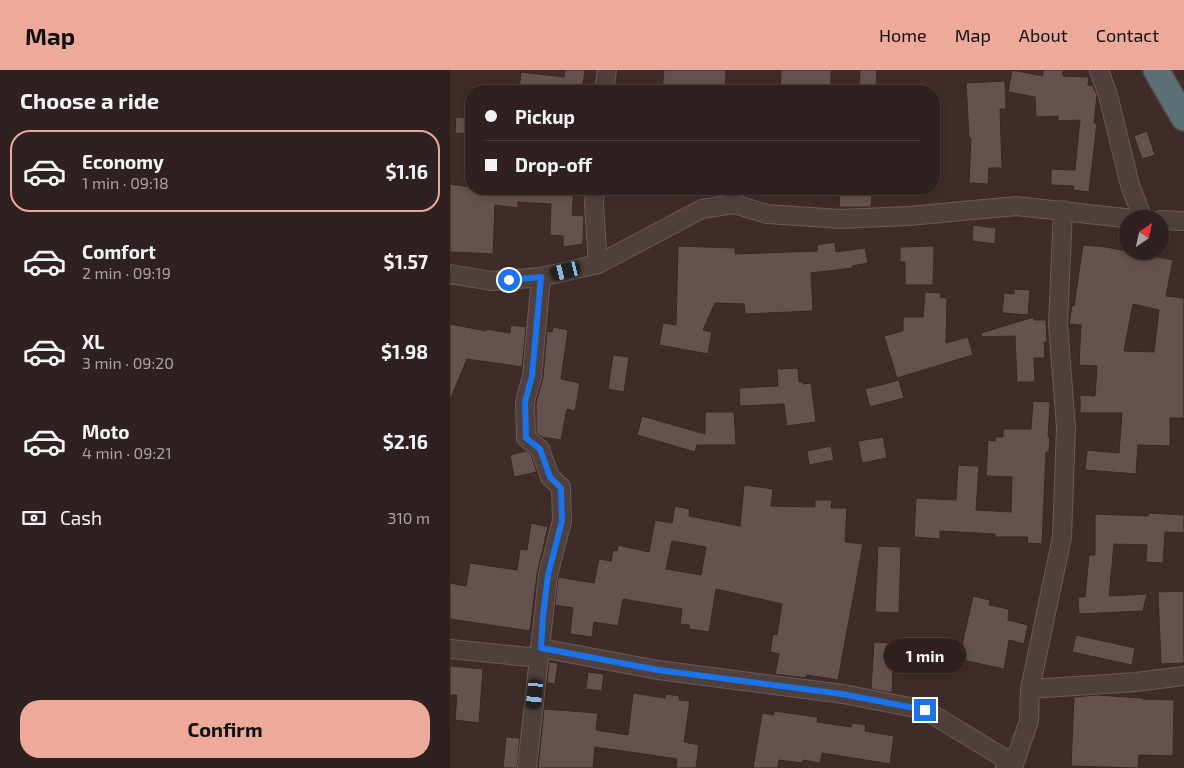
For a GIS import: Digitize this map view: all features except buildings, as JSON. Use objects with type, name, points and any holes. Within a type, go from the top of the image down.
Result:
[{"type":"highway","points":[[1156,70],[1184,118]]},
{"type":"street","points":[[605,85],[607,70]]},
{"type":"street","points":[[1099,70],[1108,95],[1130,185],[1140,210]]},
{"type":"street","points":[[595,195],[598,264]]},
{"type":"street","points":[[450,274],[492,281],[541,277],[598,264],[702,209],[734,204],[767,214],[840,219],[909,216],[1016,206],[1119,217]]},
{"type":"street","points":[[450,649],[540,653],[842,694],[925,710],[1010,766],[1029,721],[1030,689],[1062,537],[1066,428],[1058,324],[1063,210]]},
{"type":"street","points":[[1169,220],[1184,221]]},
{"type":"street","points":[[527,768],[548,575],[562,521],[561,488],[550,477],[540,449],[526,438],[524,429],[525,402],[532,376],[541,277]]},
{"type":"street","points":[[1030,689],[1136,682],[1184,676]]},
{"type":"route","points":[[509,280],[541,277],[537,334],[532,376],[525,402],[524,429],[526,438],[540,449],[550,477],[561,488],[562,521],[548,575],[541,648],[658,670],[842,694],[925,710]]}]
